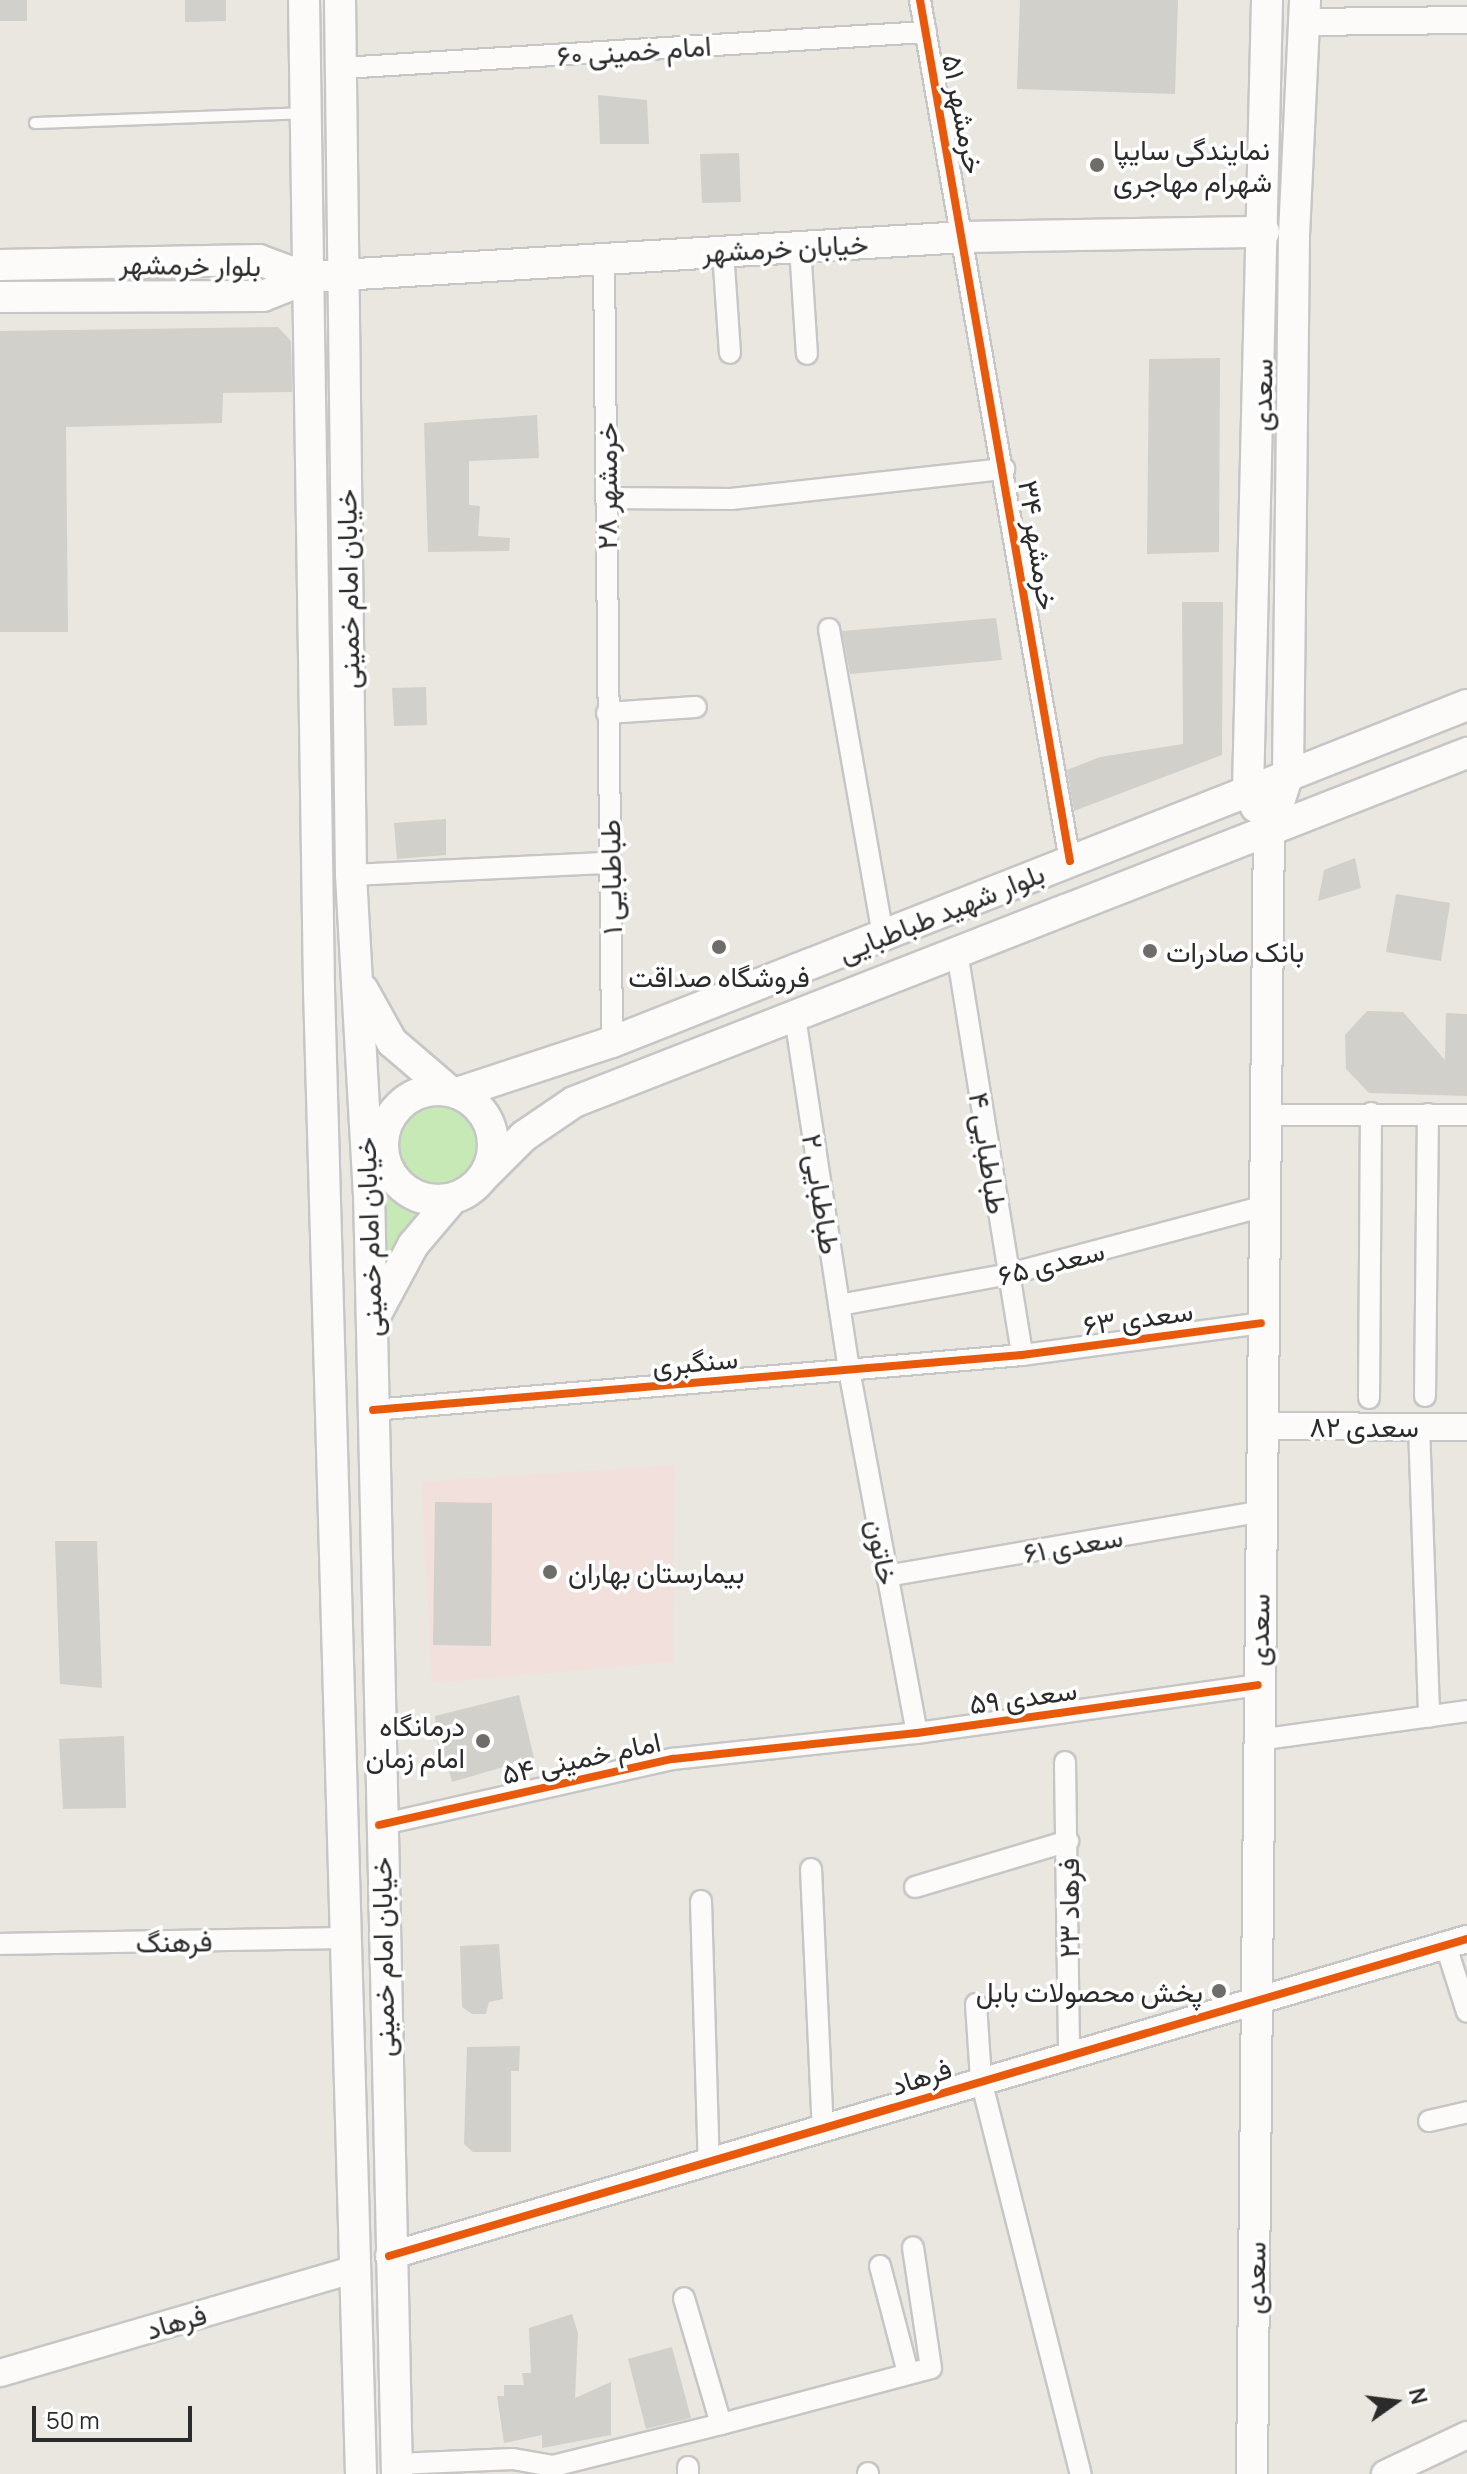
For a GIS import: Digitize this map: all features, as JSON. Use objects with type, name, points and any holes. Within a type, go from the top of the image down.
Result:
[{"type":"main road","name":"خیابان امام خمینی","points":[[304,0],[323,1087],[333,1310],[353,2270],[361,2474]]},
{"type":"main road","name":"خیابان امام خمینی","points":[[340,0],[351,875],[358,979],[378,1141],[369,1192],[379,1825],[397,2469]]},
{"type":"main road","name":"سعدی","points":[[1248,790],[1264,232],[1267,0]]},
{"type":"main road","name":"سعدی","points":[[1252,2474],[1261,1207],[1269,834],[1288,774],[1294,235],[1305,11]]},
{"type":"main road","name":"خیابان خرمشهر","points":[[308,278],[965,237],[1264,232]]},
{"type":"main road","name":"بلوار خرمشهر","points":[[0,265],[259,260],[308,278]]},
{"type":"main road","name":"بلوار خرمشهر","points":[[0,297],[263,296],[308,278]]},
{"type":"main road","name":"بلوار شهید طباطبایی","points":[[452,1092],[612,1042],[1467,705]]},
{"type":"main road","name":"بلوار شهید طباطبایی","points":[[485,1175],[524,1136],[574,1102],[1269,834],[1467,753]]},
{"type":"main road","points":[[1248,790],[1269,834]]},
{"type":"main road","points":[[358,979],[392,1042],[452,1092],[474,1103],[490,1128],[493,1156],[485,1175],[452,1199],[381,1294],[371,1330]]},
{"type":"main road","points":[[323,1087],[378,1141],[392,1176],[418,1197],[452,1199]]},
{"type":"main road","points":[[333,1310],[348,1242],[369,1192],[378,1141],[398,1107],[421,1093],[452,1092]]},
{"type":"street","name":"خرمشهر ۵۱","points":[[920,0],[965,237]]},
{"type":"street","points":[[1305,11],[1467,20]]},
{"type":"street","name":"امام خمینی ۶۰","points":[[342,68],[926,32]]},
{"type":"street","name":"خرمشهر ۳۴","points":[[965,237],[1070,861]]},
{"type":"street","points":[[800,247],[807,354]]},
{"type":"street","points":[[723,251],[730,353]]},
{"type":"street","name":"خرمشهر ۲۸","points":[[604,259],[607,713]]},
{"type":"street","points":[[607,498],[731,499],[1004,469]]},
{"type":"street","points":[[829,629],[883,935]]},
{"type":"street","points":[[607,713],[696,707]]},
{"type":"street","name":"طباطبایی ۱","points":[[607,713],[612,1042]]},
{"type":"street","points":[[351,875],[610,863]]},
{"type":"street","name":"طباطبایی ۴","points":[[957,952],[1022,1355]]},
{"type":"street","name":"طباطبایی ۲","points":[[795,1017],[849,1370]]},
{"type":"street","points":[[1369,1398],[1371,1113]]},
{"type":"street","points":[[1425,1396],[1428,1114]]},
{"type":"street","points":[[1265,1115],[1467,1115]]},
{"type":"street","name":"سعدی ۶۵","points":[[839,1305],[1009,1274],[1261,1207]]},
{"type":"street","name":"سعدی ۶۳","points":[[1022,1355],[1261,1323]]},
{"type":"street","name":"سنگبری","points":[[373,1410],[1022,1355]]},
{"type":"street","name":"خاتون","points":[[849,1370],[917,1733]]},
{"type":"street","name":"سعدی ۸۲","points":[[1261,1426],[1467,1427]]},
{"type":"street","points":[[1419,1426],[1429,1717]]},
{"type":"street","name":"سعدی ۶۱","points":[[887,1576],[1259,1512]]},
{"type":"street","name":"سعدی ۵۹","points":[[795,1746],[917,1733],[1258,1685]]},
{"type":"street","points":[[1258,1740],[1467,1711]]},
{"type":"street","name":"امام خمینی ۵۴","points":[[379,1825],[673,1759],[795,1746]]},
{"type":"street","name":"فرهاد ۲۳","points":[[1065,1762],[1069,2054]]},
{"type":"street","points":[[915,1887],[1068,1841]]},
{"type":"street","points":[[811,1869],[823,2129]]},
{"type":"street","points":[[701,1901],[709,2163]]},
{"type":"street","name":"فرهنگ","points":[[0,1944],[348,1938]]},
{"type":"street","points":[[1456,1943],[1467,2012]]},
{"type":"street","name":"فرهاد","points":[[389,2256],[1069,2054],[1456,1943]]},
{"type":"street","points":[[976,2004],[981,2080],[1081,2474]]},
{"type":"street","points":[[1429,2121],[1467,2112]]},
{"type":"street","points":[[397,2469],[513,2459],[553,2466],[931,2368],[913,2247]]},
{"type":"street","points":[[880,2266],[908,2373]]},
{"type":"street","name":"فرهاد","points":[[0,2373],[353,2270]]},
{"type":"street","points":[[684,2298],[721,2424]]},
{"type":"street","points":[[1385,2474],[1467,2435]]},
{"type":"lane","points":[[35,123],[306,113]]},
{"type":"shaded area","name":"بیمارستان بهاران","points":[[675,1465],[673,1662],[432,1683],[422,1482]]},
{"type":"green space","points":[[437,1105],[453,1108],[466,1117],[475,1130],[478,1146],[475,1162],[466,1175],[453,1184],[437,1187],[421,1184],[408,1175],[399,1162],[396,1146],[399,1130],[408,1117],[421,1108]]},
{"type":"green space","points":[[384,1191],[400,1207],[428,1216],[380,1272],[375,1237]]},
{"type":"building","points":[[0,0],[27,0],[27,21],[0,21]]},
{"type":"building","points":[[185,0],[226,0],[226,21],[185,22]]},
{"type":"building","points":[[1020,0],[1178,0],[1175,94],[1017,89]]},
{"type":"building","points":[[598,95],[647,100],[649,144],[600,144]]},
{"type":"building","points":[[739,153],[741,202],[702,203],[700,154]]},
{"type":"building","points":[[278,327],[291,341],[292,392],[223,393],[222,423],[66,427],[68,632],[0,632],[0,331]]},
{"type":"building","points":[[1220,358],[1219,552],[1147,554],[1149,359]]},
{"type":"building","points":[[537,415],[539,458],[469,461],[469,505],[480,506],[478,536],[510,538],[509,551],[428,552],[424,423]]},
{"type":"building","points":[[1182,602],[1223,602],[1222,755],[1074,811],[1067,770],[1100,757],[1183,744]]},
{"type":"building","points":[[996,618],[1002,660],[850,674],[842,631]]},
{"type":"building","points":[[426,687],[427,725],[394,726],[392,688]]},
{"type":"building","points":[[446,819],[446,855],[397,859],[394,823]]},
{"type":"building","points":[[1355,858],[1361,888],[1318,901],[1324,870]]},
{"type":"building","points":[[1396,894],[1450,903],[1441,961],[1386,952]]},
{"type":"building","points":[[1367,1011],[1403,1012],[1445,1060],[1446,1013],[1467,1014],[1467,1096],[1369,1093],[1346,1069],[1345,1035]]},
{"type":"building","name":"بیمارستان بهاران","points":[[435,1502],[492,1503],[491,1646],[433,1645]]},
{"type":"building","points":[[55,1541],[97,1541],[102,1688],[60,1684]]},
{"type":"building","name":"درمانگاه امام زمان","points":[[519,1695],[534,1758],[452,1782],[445,1756],[439,1758],[435,1716]]},
{"type":"building","points":[[124,1736],[126,1808],[63,1809],[59,1739]]},
{"type":"building","points":[[499,1944],[503,1999],[489,2002],[486,2014],[472,2014],[462,2007],[460,1946]]},
{"type":"building","points":[[520,2046],[519,2071],[511,2071],[511,2152],[473,2152],[464,2144],[467,2047]]},
{"type":"building","points":[[572,2314],[578,2333],[575,2398],[611,2382],[611,2435],[542,2448],[542,2435],[504,2443],[497,2396],[504,2396],[504,2385],[524,2385],[522,2373],[531,2373],[529,2328]]},
{"type":"building","points":[[672,2347],[691,2418],[646,2429],[628,2359]]},
{"type":"cycle path","points":[[920,0],[1070,861]]},
{"type":"cycle path","points":[[373,1410],[1022,1355],[1261,1323]]},
{"type":"cycle path","points":[[379,1825],[673,1759],[917,1733],[1258,1685]]},
{"type":"cycle path","points":[[389,2256],[1467,1939]]},
{"type":"place","name":"نمایندگی سایپا شهرام مهاجری","points":[[1097,165]]},
{"type":"place","name":"فروشگاه صداقت","points":[[719,947]]},
{"type":"place","name":"بانک صادرات","points":[[1150,951]]},
{"type":"place","name":"بیمارستان بهاران","points":[[550,1572]]},
{"type":"place","name":"درمانگاه امام زمان","points":[[483,1741]]},
{"type":"place","name":"پخش محصولات بابل","points":[[1219,1991]]}]
